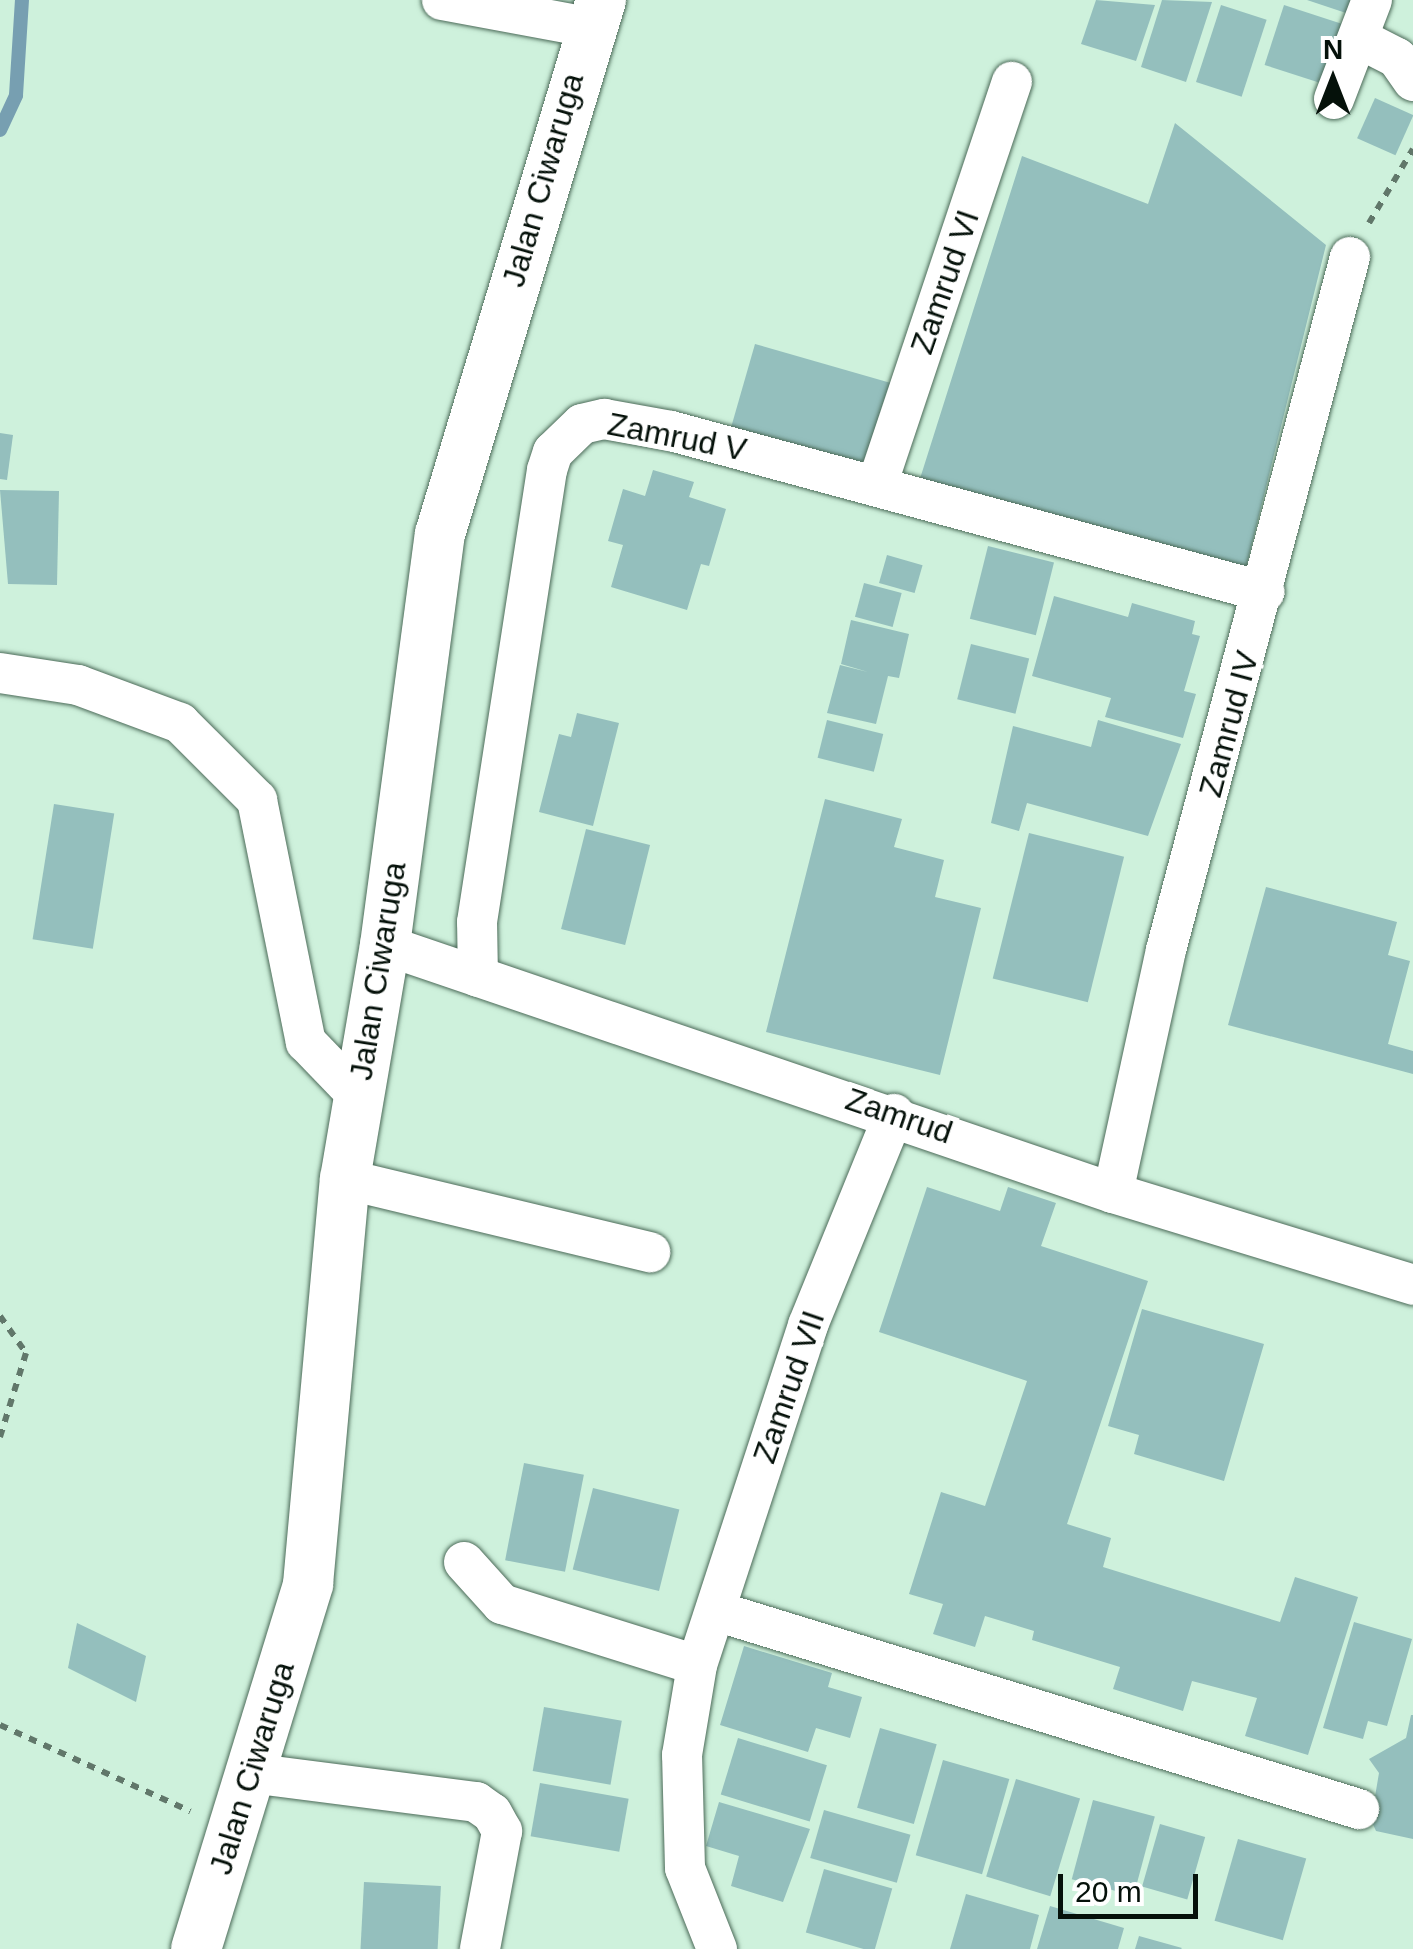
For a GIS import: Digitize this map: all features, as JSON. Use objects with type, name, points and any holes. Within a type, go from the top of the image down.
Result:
[{"type":"street","points":[[442,0],[594,13]]},
{"type":"street","points":[[1334,99],[1372,0]]},
{"type":"street","name":"Jalan Ciwaruga","points":[[196,1949],[308,1584],[344,1180],[385,945],[440,534],[594,13]]},
{"type":"street","points":[[1358,38],[1397,58],[1413,81]]},
{"type":"street","name":"Zamrud VI","points":[[878,482],[1012,82]]},
{"type":"street","name":"Zamrud IV","points":[[1113,1192],[1166,950],[1266,592],[1352,242]]},
{"type":"street","name":"Zamrud V","points":[[478,977],[477,922],[553,452],[582,424],[604,419],[878,482],[1266,592]]},
{"type":"street","points":[[0,673],[78,686],[180,724],[257,800],[306,1042],[358,1096]]},
{"type":"street","name":"Zamrud","points":[[385,945],[894,1114],[1113,1192],[1413,1285]]},
{"type":"street","name":"Zamrud VII","points":[[717,1949],[685,1868],[682,1756],[698,1665],[808,1325],[894,1114]]},
{"type":"street","points":[[344,1180],[650,1252]]},
{"type":"street","points":[[464,1562],[502,1604],[698,1665]]},
{"type":"street","points":[[716,1611],[1359,1809]]},
{"type":"street","points":[[250,1772],[476,1802],[492,1813],[502,1831],[480,1949]]},
{"type":"path","points":[[1352,242],[1366,228],[1413,149]]},
{"type":"path","points":[[0,1316],[26,1353],[0,1437]]},
{"type":"path","points":[[0,1724],[232,1830]]},
{"type":"building","points":[[1096,0],[1155,5],[1136,61],[1081,44]]},
{"type":"building","points":[[1162,0],[1212,2],[1186,82],[1141,67]]},
{"type":"building","points":[[1307,0],[1367,0],[1361,18]]},
{"type":"building","points":[[1221,5],[1267,20],[1242,97],[1196,82]]},
{"type":"building","points":[[1284,5],[1352,27],[1332,87],[1265,65]]},
{"type":"building","points":[[1375,98],[1413,115],[1395,155],[1357,138]]},
{"type":"building","points":[[1175,123],[1326,245],[1245,572],[918,485],[1022,156],[1148,204]]},
{"type":"building","points":[[755,344],[893,384],[869,468],[731,429]]},
{"type":"building","points":[[0,433],[13,435],[7,480],[0,479]]},
{"type":"building","points":[[653,470],[694,482],[689,497],[726,509],[709,566],[701,564],[687,610],[611,587],[623,545],[608,541],[623,489],[645,496]]},
{"type":"building","points":[[0,490],[59,491],[57,585],[8,584]]},
{"type":"building","points":[[988,546],[1054,562],[1036,635],[970,619]]},
{"type":"building","points":[[887,555],[923,565],[915,593],[879,583]]},
{"type":"building","points":[[864,583],[902,593],[893,627],[855,617]]},
{"type":"building","points":[[1054,596],[1128,617],[1132,603],[1195,621],[1192,634],[1200,636],[1184,691],[1196,694],[1183,738],[1105,717],[1111,698],[1032,676]]},
{"type":"building","points":[[851,620],[909,634],[899,678],[888,676],[876,724],[827,713],[840,665],[868,672],[841,664]]},
{"type":"building","points":[[971,644],[1029,659],[1015,714],[957,699]]},
{"type":"building","points":[[577,713],[619,723],[593,826],[539,812],[559,734],[571,737]]},
{"type":"building","points":[[827,720],[883,734],[874,772],[818,758]]},
{"type":"building","points":[[1098,720],[1181,744],[1148,836],[1027,803],[1019,831],[991,823],[1013,726],[1091,747]]},
{"type":"building","points":[[825,799],[902,819],[894,847],[944,860],[935,897],[981,908],[940,1075],[766,1032]]},
{"type":"building","points":[[54,804],[114,814],[93,949],[33,939]]},
{"type":"building","points":[[586,829],[650,845],[625,945],[561,929]]},
{"type":"building","points":[[1029,833],[1124,857],[1088,1002],[993,979]]},
{"type":"building","points":[[1266,887],[1397,922],[1388,955],[1410,961],[1388,1044],[1413,1051],[1413,1074],[1228,1025]]},
{"type":"building","points":[[927,1187],[1000,1211],[1008,1187],[1056,1203],[1041,1246],[1148,1281],[1067,1524],[1111,1538],[1103,1567],[1280,1622],[1295,1577],[1358,1597],[1308,1755],[1245,1736],[1257,1698],[1192,1681],[1183,1711],[1113,1689],[1120,1667],[1032,1640],[1034,1631],[985,1616],[975,1647],[933,1634],[943,1604],[909,1594],[941,1492],[985,1506],[1027,1381],[879,1332]]},
{"type":"building","points":[[1142,1309],[1264,1344],[1224,1481],[1134,1454],[1139,1435],[1108,1426]]},
{"type":"building","points":[[524,1463],[584,1475],[565,1572],[505,1560]]},
{"type":"building","points":[[593,1488],[679,1510],[659,1591],[573,1570]]},
{"type":"building","points":[[1354,1622],[1412,1639],[1387,1726],[1368,1721],[1363,1739],[1323,1728]]},
{"type":"building","points":[[77,1623],[146,1656],[136,1702],[68,1668]]},
{"type":"building","points":[[744,1646],[832,1673],[828,1687],[862,1697],[850,1738],[816,1728],[808,1752],[720,1725]]},
{"type":"building","points":[[544,1707],[622,1721],[611,1785],[533,1771]]},
{"type":"building","points":[[1411,1715],[1413,1839],[1376,1831],[1371,1820],[1379,1773],[1369,1759],[1406,1738]]},
{"type":"building","points":[[880,1728],[937,1744],[914,1824],[857,1808]]},
{"type":"building","points":[[738,1738],[827,1765],[810,1822],[721,1794]]},
{"type":"building","points":[[943,1760],[1009,1779],[982,1874],[916,1855]]},
{"type":"building","points":[[1016,1779],[1080,1799],[1050,1896],[986,1877]]},
{"type":"building","points":[[540,1783],[629,1799],[619,1852],[531,1836]]},
{"type":"building","points":[[1093,1800],[1155,1817],[1134,1896],[1072,1879]]},
{"type":"building","points":[[719,1802],[810,1829],[783,1902],[731,1886],[739,1856],[706,1846]]},
{"type":"building","points":[[824,1810],[911,1835],[897,1883],[810,1858]]},
{"type":"building","points":[[1160,1824],[1205,1837],[1187,1899],[1142,1886]]},
{"type":"building","points":[[1238,1839],[1306,1859],[1283,1940],[1215,1921]]},
{"type":"building","points":[[824,1869],[892,1889],[875,1949],[806,1932]]},
{"type":"building","points":[[364,1882],[441,1886],[438,1949],[360,1949]]},
{"type":"building","points":[[966,1894],[1039,1915],[1030,1949],[950,1949]]},
{"type":"building","points":[[1050,1906],[1124,1928],[1118,1949],[1037,1949]]},
{"type":"building","points":[[1139,1936],[1182,1948],[1135,1949]]},
{"type":"waterway","points":[[0,130],[16,95],[22,0]]}]
